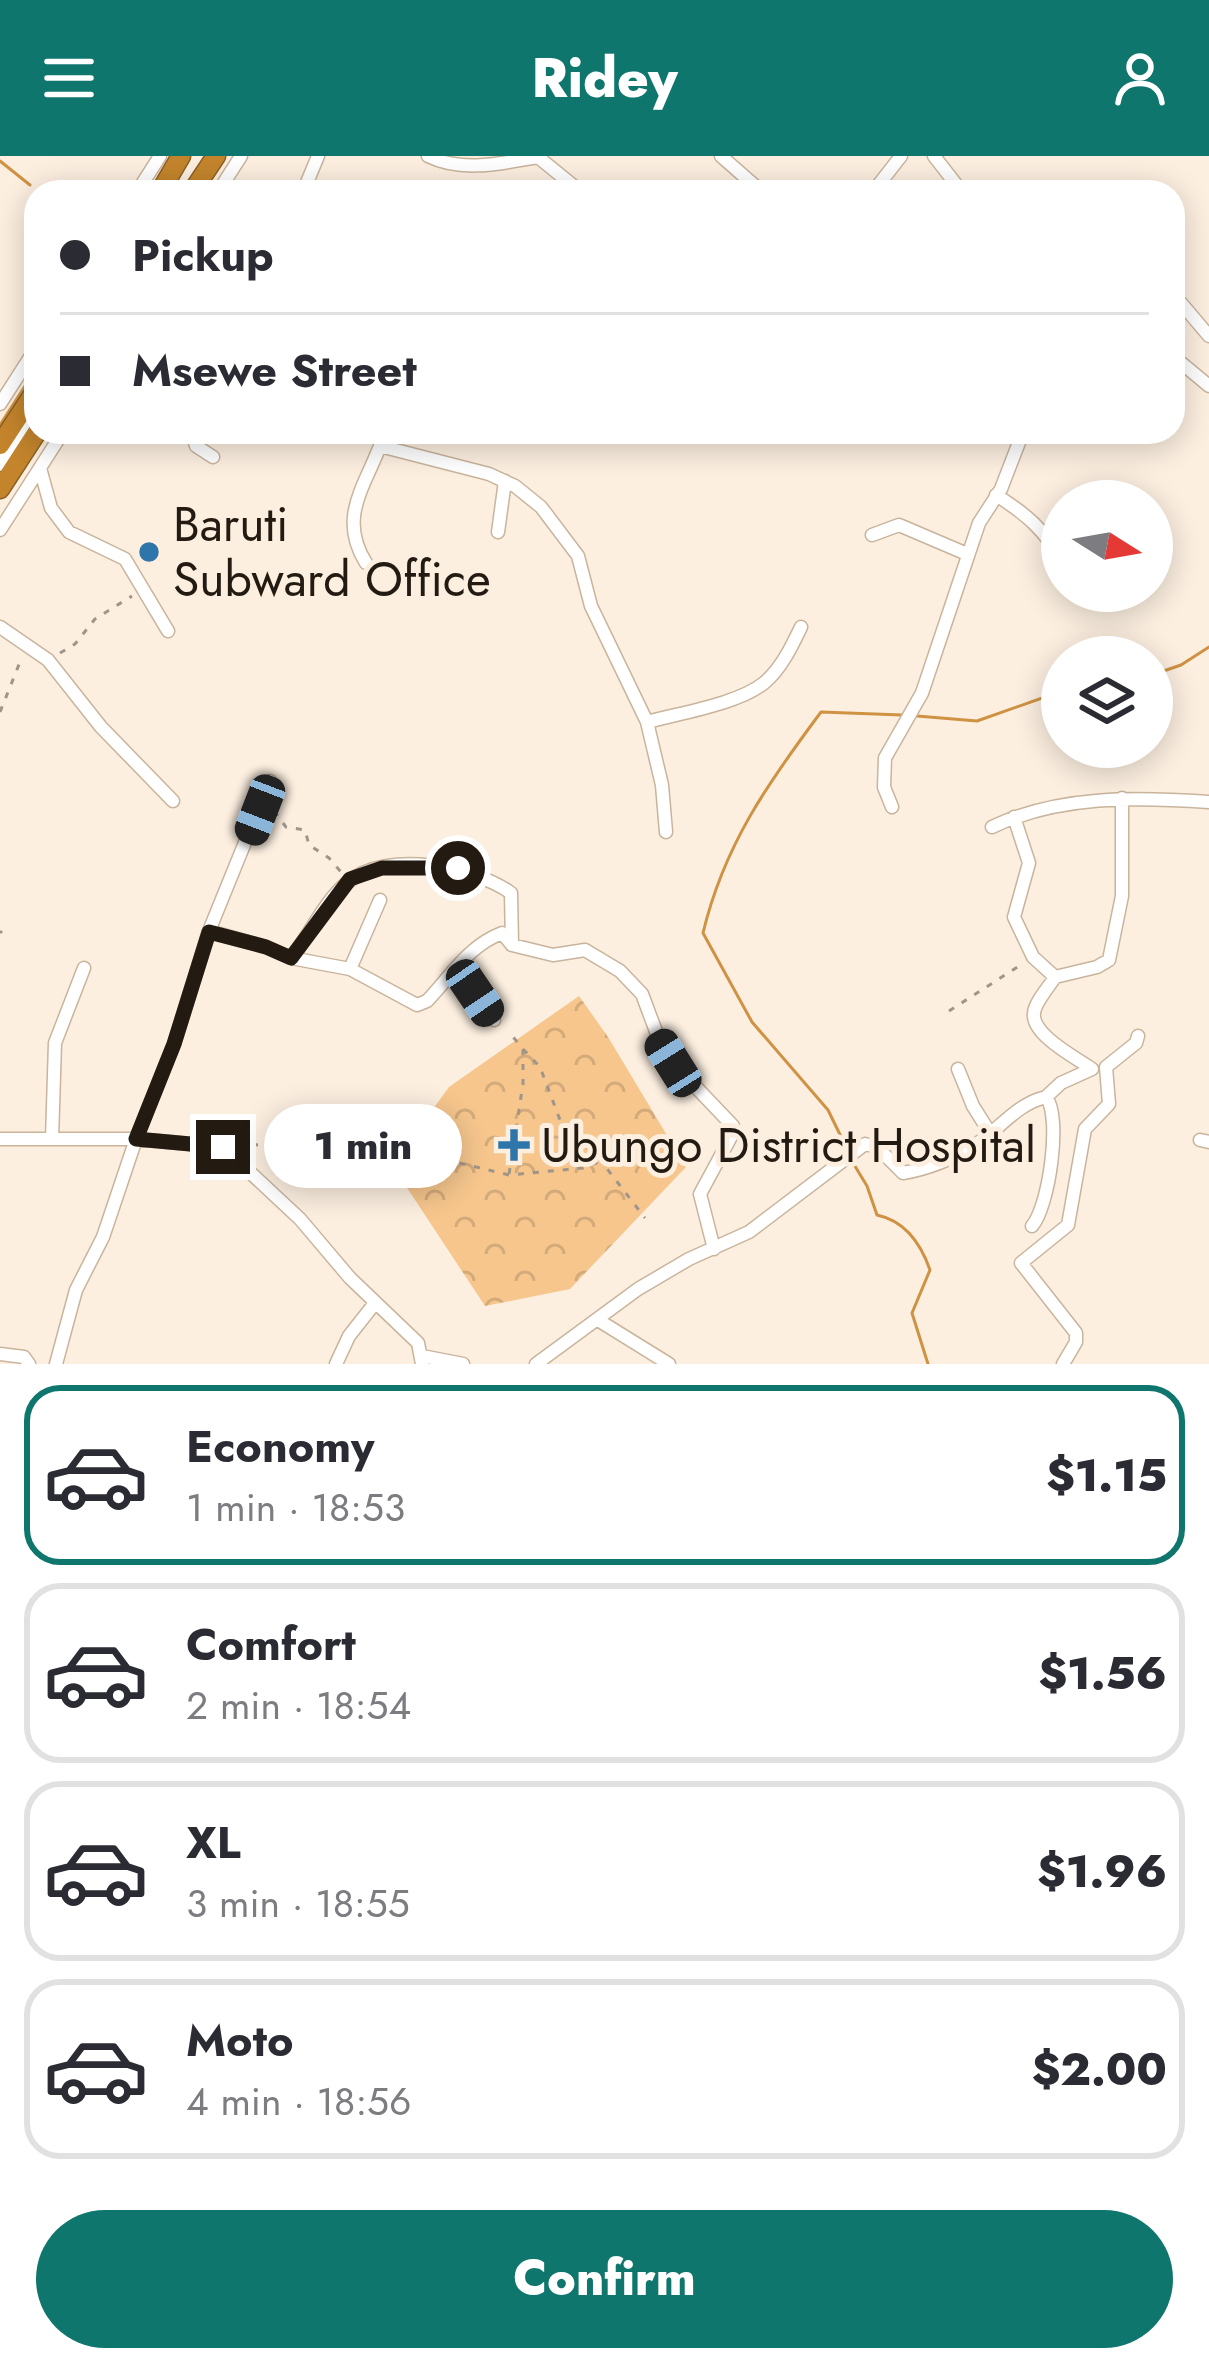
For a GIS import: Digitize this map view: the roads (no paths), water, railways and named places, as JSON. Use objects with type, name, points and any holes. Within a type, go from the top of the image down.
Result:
[{"type":"highway","points":[[0,446],[24,409]]},
{"type":"highway","points":[[0,489],[29,444]]},
{"type":"street","points":[[428,156],[461,165],[539,156],[566,180]]},
{"type":"street","points":[[721,156],[748,180]]},
{"type":"street","points":[[882,180],[901,156]]},
{"type":"street","points":[[1185,308],[1209,336]]},
{"type":"street","points":[[1185,366],[1209,386]]},
{"type":"street","points":[[0,404],[24,367]]},
{"type":"street","points":[[0,465],[24,428]]},
{"type":"street","points":[[0,530],[55,444]]},
{"type":"street","points":[[195,444],[213,458]]},
{"type":"street","points":[[366,563],[352,530],[352,514],[381,444]]},
{"type":"street","points":[[398,444],[505,481],[542,507],[578,556],[591,606],[647,722],[662,785],[666,832]]},
{"type":"street","points":[[892,807],[884,787],[884,758],[922,693],[967,554],[1018,444]]},
{"type":"street","points":[[40,468],[51,508],[69,532],[124,559],[168,631]]},
{"type":"street","points":[[498,532],[505,481]]},
{"type":"street","points":[[996,495],[1041,529]]},
{"type":"street","points":[[872,535],[899,525],[967,554]]},
{"type":"street","points":[[647,722],[713,705],[761,686],[776,671],[801,627]]},
{"type":"street","points":[[0,628],[48,660],[100,727],[173,802]]},
{"type":"street","points":[[56,1364],[76,1290],[103,1237],[174,1044],[209,932],[270,781]]},
{"type":"street","points":[[992,827],[1014,817],[1122,798],[1209,802]]},
{"type":"street","points":[[1063,1364],[1076,1333],[1021,1263],[1068,1225],[1085,1129],[1108,1104],[1099,1068],[1040,1030],[1034,1009],[1055,977],[1097,968],[1109,960],[1122,896],[1122,798]]},
{"type":"street","points":[[1014,817],[1029,863],[1014,917],[1031,953],[1055,977]]},
{"type":"street","points":[[291,958],[350,879],[382,868],[458,868],[511,893],[512,945]]},
{"type":"street","points":[[350,969],[380,900]]},
{"type":"street","points":[[209,932],[291,958],[350,969],[417,1005],[427,1001],[470,952],[502,933],[512,945],[553,955],[585,950],[620,970],[642,994],[673,1063],[733,1126],[734,1133],[700,1194],[715,1249]]},
{"type":"street","points":[[52,1139],[55,1043],[84,968]]},
{"type":"street","points":[[453,971],[494,1020]]},
{"type":"street","points":[[536,1364],[638,1289],[748,1232],[865,1144],[878,1147],[903,1173],[955,1154],[1018,1108],[1099,1068],[1138,1036]]},
{"type":"street","points":[[958,1069],[989,1133]]},
{"type":"street","points":[[1032,1226],[1041,1214],[1049,1172],[1054,1118],[1046,1097]]},
{"type":"street","points":[[0,1139],[136,1139],[223,1147],[301,1219],[375,1303],[418,1343],[422,1360],[463,1364]]},
{"type":"street","points":[[337,1364],[349,1336],[375,1303]]},
{"type":"street","points":[[598,1320],[643,1357],[669,1364]]},
{"type":"street","points":[[0,1354],[24,1357],[29,1364]]},
{"type":"waterway","points":[[0,161],[24,180]]},
{"type":"waterway","points":[[0,425],[24,388]]},
{"type":"waterway","points":[[1173,668],[1209,647]]},
{"type":"waterway","points":[[917,716],[977,721],[1041,698]]},
{"type":"waterway","points":[[847,1149],[828,1110],[752,1022],[703,933],[723,871],[750,816],[821,712],[902,715]]},
{"type":"waterway","points":[[850,1158],[877,1215],[911,1235],[930,1270],[912,1313],[928,1364]]},
{"type":"place","name":"Baruti Subward Office","points":[[149,552]]},
{"type":"place","name":"Ubungo District Hospital","points":[[514,1145]]}]
